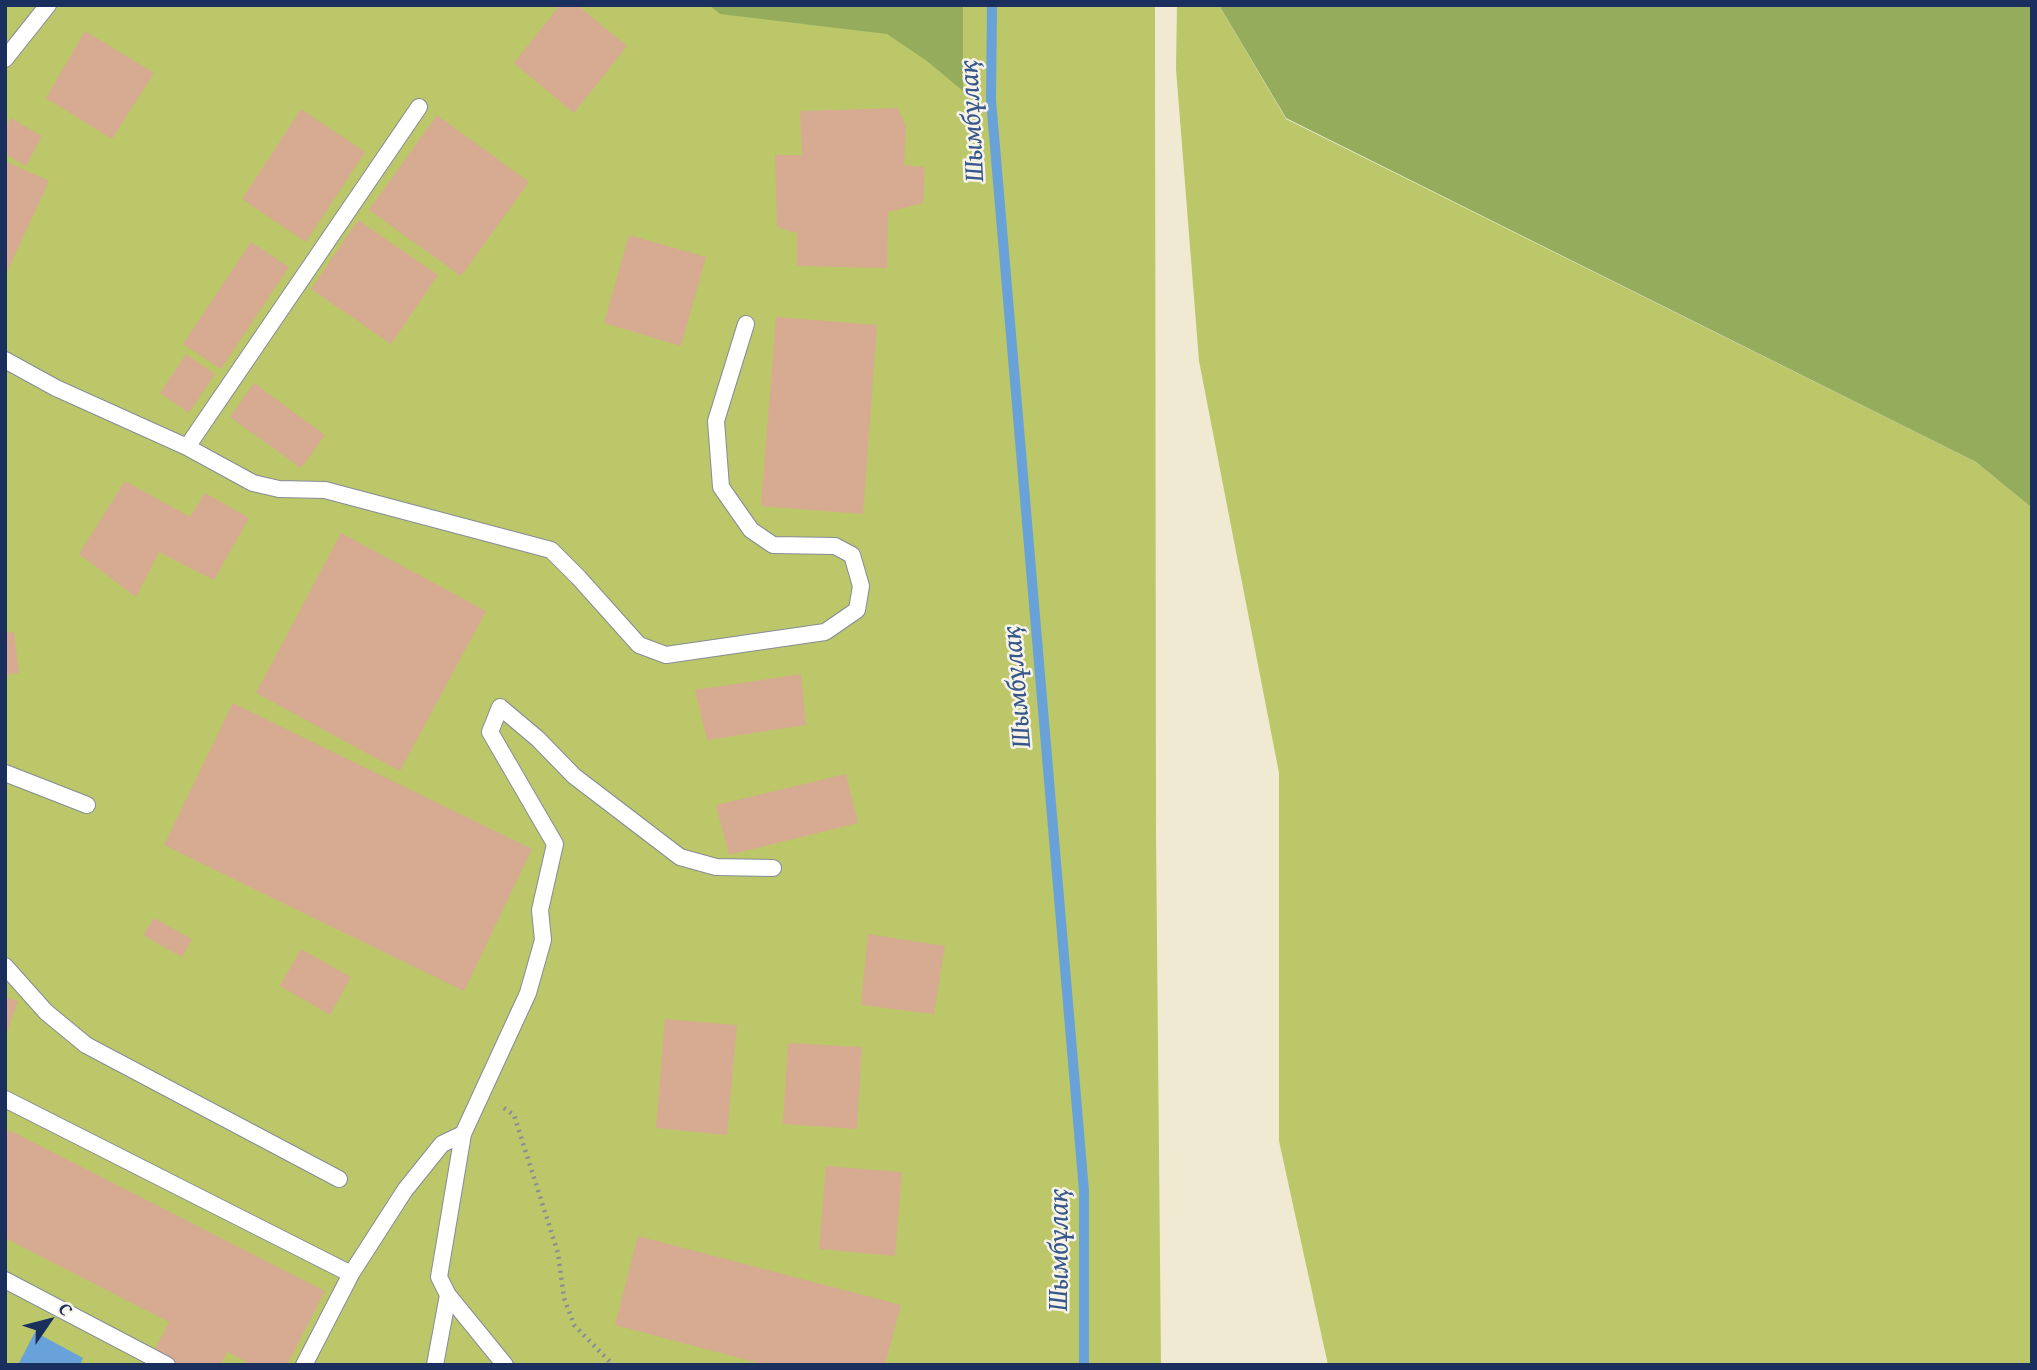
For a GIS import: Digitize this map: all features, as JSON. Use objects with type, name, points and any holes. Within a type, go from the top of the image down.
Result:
[{"type":"lane","points":[[5,59],[48,5]]},
{"type":"lane","points":[[187,447],[419,107]]},
{"type":"lane","points":[[5,360],[56,388],[187,447],[253,483],[279,489],[326,490],[551,550],[639,645],[666,655],[825,632],[857,610],[861,586],[852,555],[835,546],[773,545],[751,530],[721,487],[716,421],[746,324]]},
{"type":"lane","points":[[505,1365],[448,1295],[439,1277],[463,1135],[528,993],[543,940],[540,909],[555,845],[490,732],[500,707],[538,739],[574,776],[680,858],[716,867],[773,868]]},
{"type":"lane","points":[[5,773],[87,805]]},
{"type":"lane","points":[[5,966],[46,1012],[86,1045],[339,1179]]},
{"type":"lane","points":[[5,1099],[351,1274]]},
{"type":"lane","points":[[304,1365],[351,1274],[405,1190],[442,1144],[463,1135]]},
{"type":"lane","points":[[5,1280],[167,1365]]},
{"type":"lane","points":[[435,1365],[448,1295]]},
{"type":"path","points":[[482,1095],[514,1115],[558,1253],[564,1297],[574,1325],[614,1365]]},
{"type":"green space","points":[[5,5],[1155,5],[1156,833],[1161,1365],[5,1365]]},
{"type":"green space","points":[[709,5],[963,5],[963,91],[927,61],[887,34],[720,14]]},
{"type":"green space","points":[[1177,5],[1219,5],[1286,119],[1976,462],[2032,508],[2032,1365],[1328,1365],[1279,1141],[1279,773],[1199,361],[1176,69]]},
{"type":"green space","points":[[1219,5],[2032,5],[2032,508],[1976,462],[1286,118]]},
{"type":"water","points":[[35,1332],[83,1358],[80,1365],[19,1363]]},
{"type":"building","points":[[560,5],[577,5],[627,46],[574,113],[514,63]]},
{"type":"building","points":[[85,31],[154,73],[112,139],[46,98]]},
{"type":"building","points":[[898,108],[906,127],[904,165],[925,167],[923,203],[888,212],[887,268],[797,266],[797,233],[777,227],[775,155],[802,155],[800,111]]},
{"type":"building","points":[[301,109],[365,152],[306,242],[242,199]]},
{"type":"building","points":[[437,115],[529,182],[461,276],[369,210]]},
{"type":"building","points":[[11,118],[42,136],[26,166],[5,154],[5,129]]},
{"type":"building","points":[[5,161],[49,181],[8,270],[5,268]]},
{"type":"building","points":[[358,220],[438,275],[391,344],[311,289]]},
{"type":"building","points":[[629,235],[706,257],[681,346],[604,323]]},
{"type":"building","points":[[251,242],[289,267],[221,369],[183,344]]},
{"type":"building","points":[[776,317],[877,325],[863,514],[761,506]]},
{"type":"building","points":[[186,354],[215,374],[189,413],[160,393]]},
{"type":"building","points":[[254,383],[325,435],[301,468],[230,417]]},
{"type":"building","points":[[125,481],[190,517],[205,493],[249,518],[214,580],[159,552],[136,597],[79,554]]},
{"type":"building","points":[[341,533],[486,611],[400,771],[256,693]]},
{"type":"building","points":[[14,632],[19,673],[5,675],[5,633]]},
{"type":"building","points":[[801,674],[806,725],[707,740],[695,690]]},
{"type":"building","points":[[233,703],[532,849],[464,991],[164,845]]},
{"type":"building","points":[[846,774],[858,823],[729,855],[716,805]]},
{"type":"building","points":[[154,918],[192,939],[182,957],[143,935]]},
{"type":"building","points":[[868,934],[945,946],[934,1014],[861,1005]]},
{"type":"building","points":[[301,949],[351,977],[330,1015],[280,986]]},
{"type":"building","points":[[5,997],[18,1001],[6,1035],[5,1035]]},
{"type":"building","points":[[665,1019],[737,1025],[727,1135],[656,1128]]},
{"type":"building","points":[[788,1043],[862,1047],[857,1129],[783,1124]]},
{"type":"building","points":[[9,1130],[325,1291],[287,1365],[253,1365],[227,1352],[221,1365],[147,1365],[169,1322],[5,1238],[5,1138]]},
{"type":"building","points":[[826,1166],[902,1172],[895,1256],[819,1249]]},
{"type":"building","points":[[638,1236],[901,1305],[885,1365],[766,1365],[615,1325]]},
{"type":"waterway","name":"Шымбұлақ","points":[[992,5],[991,100],[1084,1191],[1084,1365]]}]
